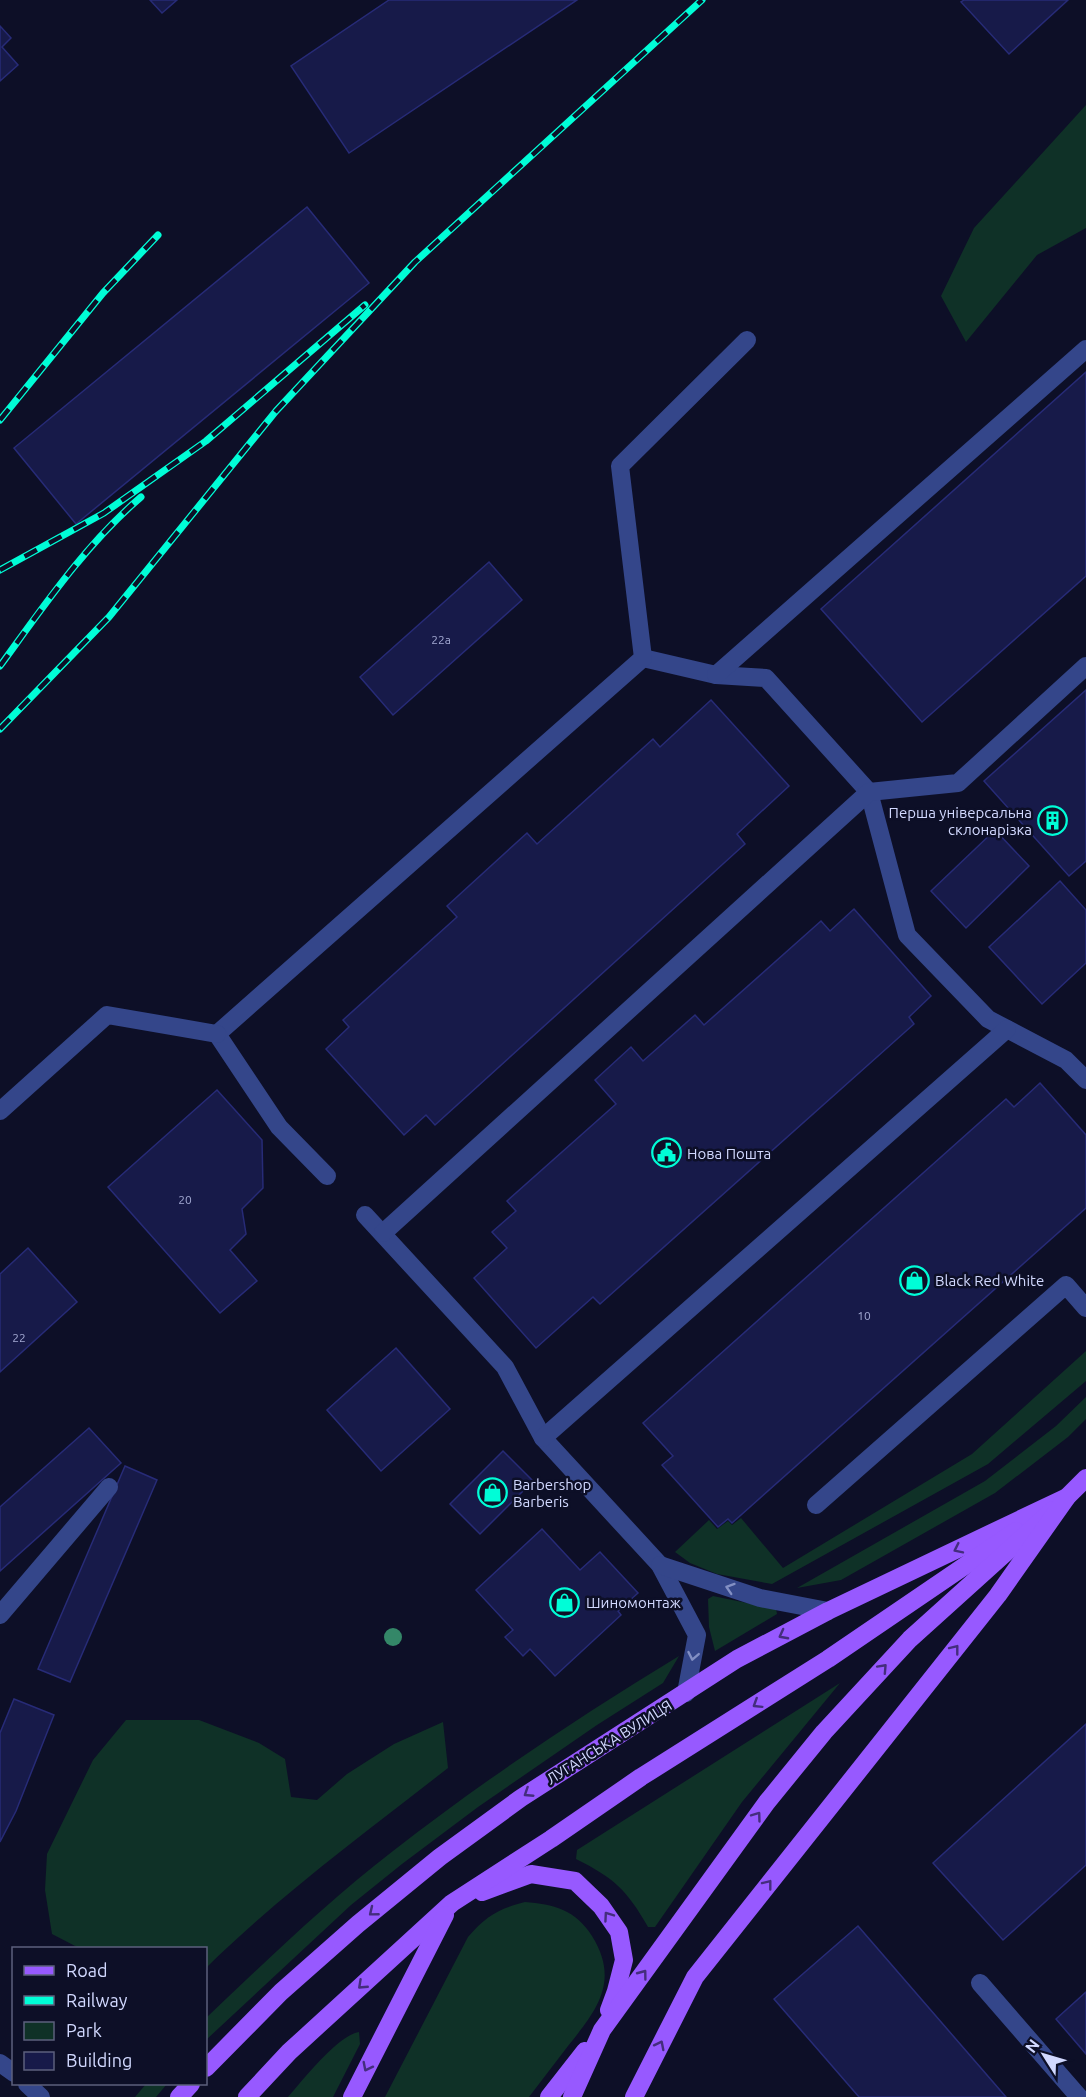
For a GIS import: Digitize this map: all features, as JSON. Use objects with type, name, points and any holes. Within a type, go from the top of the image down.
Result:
[{"type":"main road","name":"ЛУГАНСЬКА ВУЛИЦЯ","points":[[634,2097],[695,1977],[998,1595],[1067,1497],[1086,1478]]},
{"type":"main road","name":"ЛУГАНСЬКА ВУЛИЦЯ","points":[[207,2066],[281,1992],[358,1924],[440,1857],[521,1798],[737,1659],[828,1611],[1067,1497]]},
{"type":"main road","points":[[247,2097],[289,2052],[452,1902],[551,1839],[641,1777],[828,1659],[1067,1497]]},
{"type":"main road","points":[[549,2097],[602,2030],[767,1802],[824,1732],[910,1639],[1067,1497]]},
{"type":"main road","points":[[352,2097],[452,1902],[531,1874],[575,1881],[601,1906],[619,1932],[624,1960],[616,1991],[602,2030],[572,2097]]},
{"type":"main road","points":[[179,2097],[190,2085]]},
{"type":"street","points":[[643,658],[620,466],[747,340]]},
{"type":"street","points":[[716,675],[1086,349]]},
{"type":"street","points":[[643,658],[716,675],[766,678],[869,792],[907,935],[987,1019],[1066,1060],[1086,1080]]},
{"type":"street","points":[[217,1034],[643,658]]},
{"type":"street","points":[[383,1233],[869,792],[958,783],[1086,666]]},
{"type":"street","points":[[0,1111],[107,1015],[217,1034],[279,1127],[327,1176]]},
{"type":"street","points":[[543,1438],[1007,1029]]},
{"type":"street","points":[[365,1215],[505,1366],[543,1438],[660,1565],[697,1635],[686,1693]]},
{"type":"street","points":[[816,1505],[1066,1285],[1086,1308]]},
{"type":"street","points":[[0,1615],[109,1487]]},
{"type":"street","points":[[660,1565],[760,1598],[828,1611]]},
{"type":"street","points":[[980,1983],[1079,2097]]},
{"type":"street","points":[[28,2085],[40,2097]]},
{"type":"green space","points":[[1086,105],[1086,228],[1037,255],[966,342],[941,296],[974,228]]},
{"type":"green space","points":[[1086,1351],[1086,1381],[988,1464],[772,1584],[717,1574],[690,1563],[675,1552],[709,1520],[717,1529],[728,1521],[732,1525],[741,1518],[783,1568],[972,1454]]},
{"type":"green space","points":[[1086,1397],[1086,1419],[1068,1437],[995,1493],[841,1580],[797,1588],[985,1481],[1056,1426]]},
{"type":"green space","points":[[713,1596],[776,1609],[777,1614],[715,1651],[709,1627],[708,1599]]},
{"type":"green space","points":[[679,1656],[663,1683],[597,1725],[478,1807],[351,1905],[207,2039],[207,2017],[297,1932],[368,1870],[497,1774]]},
{"type":"green space","points":[[840,1683],[742,1802],[655,1927],[648,1927],[626,1894],[610,1879],[576,1859],[577,1850]]},
{"type":"green space","points":[[126,1720],[199,1720],[259,1743],[285,1759],[291,1797],[317,1800],[347,1774],[394,1744],[443,1722],[448,1768],[293,1890],[207,1967],[207,1947],[77,1947],[52,1934],[45,1890],[47,1854],[93,1760]]},
{"type":"green space","points":[[525,1902],[545,1904],[571,1914],[586,1927],[592,1936],[604,1967],[604,1981],[596,2007],[588,2020],[529,2097],[385,2097],[468,1937],[493,1914]]},
{"type":"green space","points":[[359,2032],[360,2044],[333,2097],[288,2097],[331,2049]]},
{"type":"green space","points":[[145,2085],[166,2085],[156,2097],[135,2097]]},
{"type":"building","points":[[150,0],[177,0],[162,13]]},
{"type":"building","points":[[389,0],[577,0],[349,153],[291,66]]},
{"type":"building","points":[[964,0],[1068,0],[1009,54],[961,2]]},
{"type":"building","points":[[0,26],[11,38],[2,47],[18,65],[0,81]]},
{"type":"building","points":[[307,207],[369,283],[76,524],[14,448]]},
{"type":"building","points":[[1086,372],[1086,576],[922,722],[821,609]]},
{"type":"building","points":[[489,562],[522,600],[393,715],[360,677]]},
{"type":"building","name":"Перша універсальна склонарізка","points":[[1086,690],[1086,861],[1069,876],[984,781]]},
{"type":"building","points":[[711,700],[789,786],[737,834],[745,844],[435,1125],[426,1115],[404,1135],[326,1049],[349,1027],[343,1020],[457,917],[447,906],[527,833],[537,844],[653,739],[660,747]]},
{"type":"building","points":[[995,830],[1029,866],[966,928],[931,891]]},
{"type":"building","points":[[1060,881],[1086,910],[1086,963],[1042,1004],[989,947]]},
{"type":"building","name":"Нова Пошта","points":[[854,909],[931,996],[909,1017],[914,1024],[600,1304],[593,1297],[536,1348],[474,1278],[507,1248],[492,1232],[516,1211],[507,1201],[616,1104],[595,1080],[631,1047],[643,1061],[695,1015],[704,1025],[821,921],[830,931]]},
{"type":"building","points":[[1040,1083],[1086,1135],[1086,1208],[732,1523],[728,1519],[718,1527],[662,1465],[673,1456],[643,1423],[1006,1099],[1014,1107]]},
{"type":"building","points":[[217,1090],[262,1140],[263,1188],[242,1209],[246,1234],[230,1250],[257,1281],[220,1313],[108,1187]]},
{"type":"building","points":[[28,1248],[77,1302],[0,1372],[0,1274]]},
{"type":"building","points":[[396,1348],[450,1409],[381,1471],[327,1410]]},
{"type":"building","points":[[89,1428],[121,1463],[0,1571],[0,1507]]},
{"type":"building","name":"Barbershop Barberis","points":[[503,1451],[533,1481],[480,1534],[450,1504]]},
{"type":"building","points":[[125,1466],[157,1480],[70,1682],[38,1669]]},
{"type":"building","points":[[542,1529],[580,1570],[600,1552],[638,1593],[618,1611],[621,1615],[555,1676],[530,1649],[523,1656],[505,1637],[513,1630],[476,1590]]},
{"type":"building","points":[[14,1699],[54,1715],[16,1811],[0,1842],[0,1733]]},
{"type":"building","points":[[1086,1724],[1086,1865],[1003,1940],[933,1863]]},
{"type":"building","points":[[858,1926],[1006,2097],[859,2097],[774,1999]]},
{"type":"building","points":[[1086,1992],[1086,2054],[1056,2019]]},
{"type":"railway","points":[[0,729],[109,617],[276,411],[415,262],[702,0]]},
{"type":"railway","points":[[0,420],[103,293],[158,235]]},
{"type":"railway","points":[[0,570],[104,513],[206,441],[365,305]]},
{"type":"railway","points":[[0,666],[83,556],[101,535],[141,497]]},
{"type":"place","name":"Перша універсальна склонарізка","points":[[1053,821]]},
{"type":"place","name":"Нова Пошта","points":[[666,1153]]},
{"type":"place","name":"Black Red White","points":[[914,1280]]},
{"type":"place","name":"Barbershop Barberis","points":[[492,1493]]},
{"type":"place","name":"Шиномонтаж","points":[[565,1602]]}]
